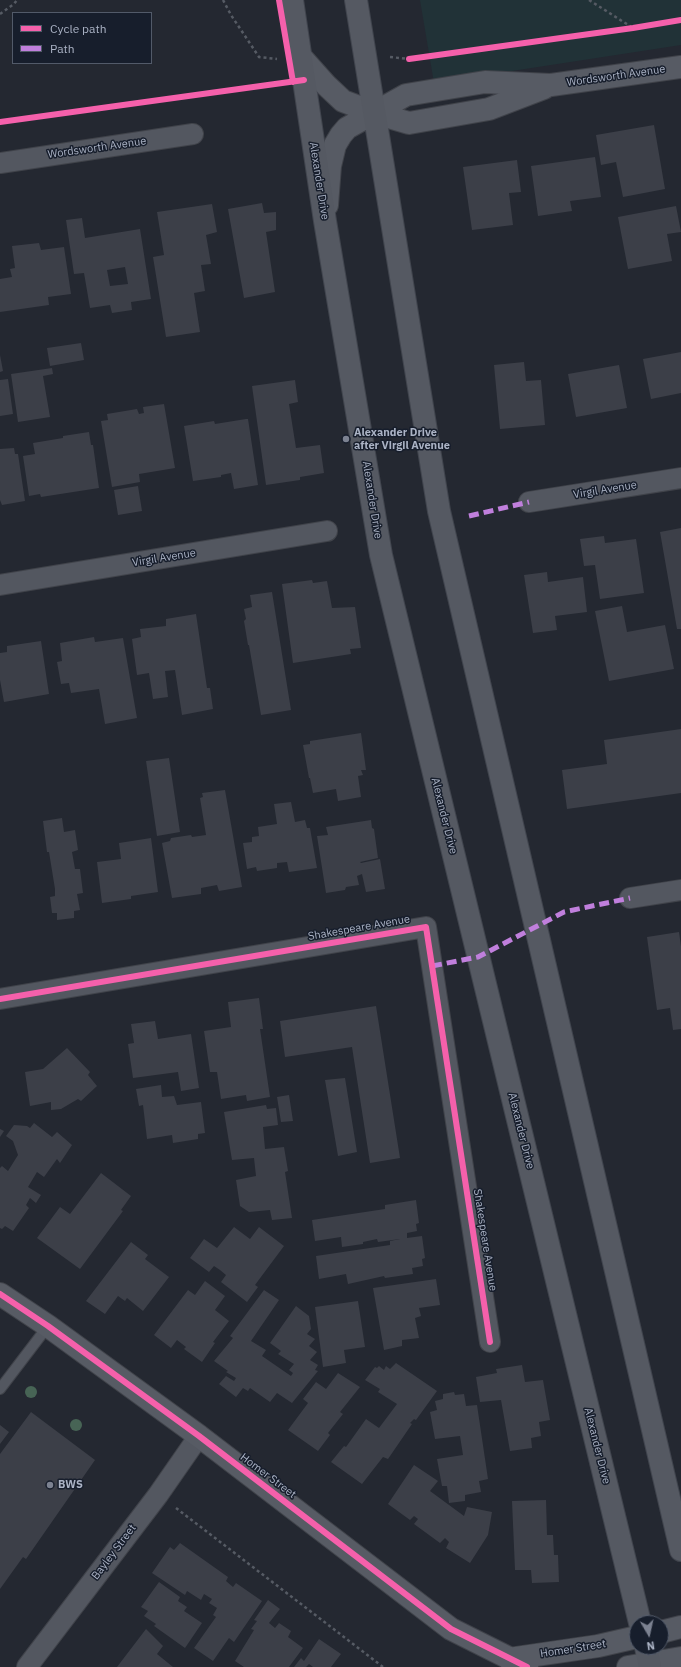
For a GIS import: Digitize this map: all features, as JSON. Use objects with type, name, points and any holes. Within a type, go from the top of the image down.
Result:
[{"type":"main road","name":"Alexander Drive","points":[[292,0],[325,221],[381,555],[638,1615]]},
{"type":"main road","points":[[356,0],[363,51],[375,113],[439,510],[681,1550]]},
{"type":"street","name":"Wordsworth Avenue","points":[[301,57],[326,85],[343,101],[375,113],[409,123],[489,109],[551,85]]},
{"type":"street","name":"Wordsworth Avenue","points":[[325,221],[330,166],[335,145],[347,128],[406,95],[485,82],[551,85],[681,67]]},
{"type":"street","name":"Wordsworth Avenue","points":[[0,163],[194,134]]},
{"type":"street","name":"Virgil Avenue","points":[[529,502],[681,478]]},
{"type":"street","name":"Virgil Avenue","points":[[0,585],[327,531]]},
{"type":"street","points":[[630,898],[681,890]]},
{"type":"street","name":"Shakespeare Avenue","points":[[0,999],[426,927],[490,1342]]},
{"type":"street","name":"Homer Street","points":[[0,1294],[48,1326],[199,1436],[451,1629],[518,1663],[629,1639]]},
{"type":"street","name":"Bayley Street","points":[[27,1667],[158,1495],[199,1436]]},
{"type":"street","points":[[669,1630],[681,1628]]},
{"type":"street","points":[[628,1667],[649,1659],[681,1658]]},
{"type":"lane","points":[[0,1389],[48,1326]]},
{"type":"path","points":[[0,14],[17,0]]},
{"type":"path","points":[[589,0],[636,28]]},
{"type":"path","points":[[626,30],[636,28]]},
{"type":"path","points":[[409,59],[417,58]]},
{"type":"path","points":[[158,1495],[383,1667]]},
{"type":"shaded area","points":[[420,0],[681,0],[681,45],[434,83]]},
{"type":"building","points":[[654,125],[665,189],[623,197],[616,162],[601,165],[596,135]]},
{"type":"building","points":[[595,157],[601,197],[570,201],[572,211],[538,216],[531,166]]},
{"type":"building","points":[[517,160],[521,192],[509,193],[513,225],[472,230],[463,167]]},
{"type":"building","points":[[262,203],[264,213],[276,212],[276,230],[266,232],[275,292],[244,298],[228,209]]},
{"type":"building","points":[[212,204],[217,232],[206,235],[211,264],[201,265],[205,291],[194,293],[200,332],[166,337],[153,257],[164,255],[157,212]]},
{"type":"building","points":[[676,206],[681,232],[667,234],[672,261],[628,269],[618,217]]},
{"type":"building","points":[[82,218],[85,238],[140,229],[151,299],[131,302],[132,310],[112,313],[110,305],[90,308],[84,273],[74,274],[66,220]],"holes":[[[125,267],[128,284],[110,286],[107,270]]]},
{"type":"building","points":[[39,243],[41,250],[64,247],[71,294],[48,297],[49,305],[0,312],[0,279],[12,277],[10,269],[15,268],[12,246]]},
{"type":"building","points":[[81,343],[84,360],[50,366],[47,348]]},
{"type":"building","points":[[681,352],[681,393],[651,399],[643,359]]},
{"type":"building","points":[[0,355],[3,371],[0,372]]},
{"type":"building","points":[[524,362],[526,381],[541,380],[545,425],[500,429],[494,365]]},
{"type":"building","points":[[619,365],[627,408],[576,417],[568,374]]},
{"type":"building","points":[[52,368],[53,374],[43,376],[50,417],[18,422],[11,374]]},
{"type":"building","points":[[8,379],[13,414],[0,416],[0,380]]},
{"type":"building","points":[[295,380],[298,402],[289,404],[296,448],[320,445],[324,473],[300,477],[300,480],[266,485],[252,386]]},
{"type":"building","points":[[164,404],[175,468],[139,474],[140,482],[112,487],[101,421],[108,420],[107,414],[137,409],[139,414],[144,413],[143,407]]},
{"type":"building","points":[[248,419],[258,485],[234,489],[231,473],[221,475],[221,477],[193,481],[184,426],[214,421],[215,424]]},
{"type":"building","points":[[89,432],[91,445],[93,445],[99,488],[41,497],[40,494],[29,496],[23,456],[35,454],[33,443]]},
{"type":"building","points":[[14,448],[15,454],[18,454],[25,501],[2,505],[0,500],[0,449]]},
{"type":"building","points":[[138,486],[142,511],[118,515],[114,490]]},
{"type":"building","points":[[681,528],[681,629],[677,629],[660,532]]},
{"type":"building","points":[[604,536],[605,543],[636,539],[644,593],[600,599],[595,565],[584,566],[580,539]]},
{"type":"building","points":[[547,572],[548,582],[583,577],[587,612],[555,616],[557,630],[533,633],[524,575]]},
{"type":"building","points":[[312,580],[313,583],[327,581],[332,608],[355,607],[361,648],[350,649],[351,654],[293,663],[282,584]]},
{"type":"building","points":[[272,592],[291,710],[261,715],[244,621],[246,619],[244,609],[252,607],[250,595]]},
{"type":"building","points":[[622,606],[627,632],[665,625],[674,669],[609,681],[595,611]]},
{"type":"building","points":[[196,614],[207,688],[210,688],[213,709],[182,715],[175,670],[165,671],[168,697],[153,699],[149,673],[137,675],[132,639],[141,637],[140,629],[166,626],[166,619]]},
{"type":"building","points":[[94,637],[95,642],[123,638],[137,718],[105,724],[99,689],[71,693],[69,683],[61,684],[57,662],[62,661],[60,643]]},
{"type":"building","points":[[41,641],[49,694],[4,702],[0,680],[0,653],[7,652],[7,646]]},
{"type":"building","points":[[681,729],[681,793],[567,809],[562,770],[607,764],[604,740]]},
{"type":"building","points":[[361,733],[366,770],[361,770],[363,775],[358,776],[361,797],[338,801],[336,789],[313,793],[303,745],[310,744],[310,741]]},
{"type":"building","points":[[169,758],[180,832],[157,836],[146,761]]},
{"type":"building","points":[[225,790],[242,887],[219,891],[217,885],[201,888],[201,894],[172,898],[162,843],[170,841],[171,838],[191,835],[192,837],[206,835],[200,798],[203,797],[202,793]]},
{"type":"building","points":[[291,802],[295,822],[305,820],[307,828],[310,828],[317,868],[289,872],[287,862],[277,863],[277,868],[257,871],[256,867],[247,869],[243,843],[252,842],[252,837],[259,836],[258,827],[277,824],[274,804]]},
{"type":"building","points":[[62,818],[64,832],[75,830],[78,850],[72,852],[75,869],[80,869],[83,893],[77,894],[80,910],[74,911],[74,918],[57,920],[57,913],[52,913],[50,897],[55,896],[55,889],[49,852],[47,852],[43,821]]},
{"type":"building","points":[[371,820],[372,828],[374,829],[378,858],[360,862],[380,859],[385,889],[366,892],[362,874],[357,876],[359,885],[346,887],[345,890],[326,893],[317,836],[328,835],[326,827]]},
{"type":"building","points":[[151,838],[158,892],[131,896],[131,899],[102,903],[97,862],[121,859],[119,843]]},
{"type":"building","points":[[679,932],[681,946],[681,1029],[673,1030],[670,1008],[657,1010],[647,937]]},
{"type":"building","points":[[259,998],[263,1029],[260,1029],[270,1097],[247,1101],[246,1095],[221,1099],[217,1072],[210,1072],[204,1031],[231,1027],[228,1002]]},
{"type":"building","points":[[376,1006],[400,1158],[370,1163],[352,1047],[285,1057],[280,1021]]},
{"type":"building","points":[[155,1021],[158,1039],[191,1034],[199,1088],[181,1091],[178,1072],[133,1078],[128,1044],[134,1043],[131,1024]]},
{"type":"building","points":[[67,1048],[90,1072],[88,1075],[97,1086],[81,1101],[78,1099],[61,1109],[51,1110],[51,1102],[30,1106],[25,1072],[43,1069]]},
{"type":"building","points":[[345,1078],[357,1152],[338,1156],[325,1080]]},
{"type":"building","points":[[161,1085],[162,1097],[174,1096],[177,1105],[201,1102],[205,1133],[198,1134],[198,1139],[173,1143],[172,1135],[147,1139],[143,1105],[139,1106],[136,1089]]},
{"type":"building","points":[[289,1095],[293,1121],[281,1122],[277,1097]]},
{"type":"building","points":[[266,1105],[267,1109],[276,1108],[278,1125],[263,1127],[265,1149],[284,1147],[288,1171],[285,1172],[292,1218],[272,1220],[270,1210],[249,1212],[240,1206],[236,1180],[256,1176],[254,1158],[232,1160],[224,1112]]},
{"type":"building","points":[[34,1123],[52,1137],[57,1132],[72,1145],[60,1163],[57,1159],[44,1177],[37,1172],[28,1187],[41,1195],[36,1203],[30,1198],[26,1205],[29,1208],[13,1231],[5,1226],[2,1229],[0,1228],[0,1168],[2,1166],[8,1171],[18,1155],[13,1141],[6,1136],[14,1125],[27,1126],[30,1128]]},
{"type":"building","points":[[0,1129],[4,1131],[0,1137]]},
{"type":"building","points":[[101,1173],[131,1196],[121,1210],[123,1211],[80,1269],[37,1238],[60,1207],[70,1214]]},
{"type":"building","points":[[416,1200],[419,1223],[416,1224],[417,1231],[407,1233],[407,1238],[422,1236],[425,1258],[422,1259],[423,1266],[412,1268],[413,1274],[385,1278],[384,1276],[348,1284],[346,1274],[319,1279],[316,1256],[390,1245],[390,1241],[400,1239],[378,1242],[377,1239],[363,1242],[363,1244],[342,1247],[341,1237],[315,1241],[312,1220],[385,1209],[385,1205]]},
{"type":"building","points":[[234,1227],[250,1239],[259,1227],[284,1246],[255,1285],[258,1287],[247,1302],[221,1282],[226,1275],[220,1270],[214,1266],[209,1272],[190,1258],[204,1239],[217,1248]]},
{"type":"building","points":[[131,1242],[148,1255],[145,1259],[169,1277],[143,1311],[127,1298],[125,1301],[118,1296],[105,1314],[86,1301]]},
{"type":"building","points":[[436,1279],[440,1305],[419,1308],[421,1316],[415,1318],[419,1338],[402,1340],[402,1346],[384,1350],[373,1288]]},
{"type":"building","points":[[205,1281],[225,1296],[215,1310],[229,1321],[213,1342],[215,1343],[202,1362],[184,1349],[186,1347],[177,1340],[171,1348],[154,1335],[188,1290],[195,1295]]},
{"type":"building","points":[[264,1290],[279,1300],[251,1341],[266,1350],[262,1356],[291,1376],[293,1373],[289,1370],[294,1364],[278,1354],[281,1351],[270,1343],[296,1306],[309,1316],[311,1329],[307,1334],[315,1339],[309,1346],[317,1352],[310,1360],[318,1365],[315,1370],[318,1371],[292,1403],[277,1393],[270,1402],[250,1388],[248,1391],[243,1388],[236,1397],[219,1384],[226,1376],[234,1381],[236,1378],[226,1372],[228,1371],[214,1361],[233,1338],[230,1336]]},
{"type":"building","points":[[358,1301],[365,1347],[344,1350],[346,1363],[323,1367],[315,1307]]},
{"type":"building","points":[[396,1363],[437,1391],[416,1420],[414,1419],[410,1423],[412,1424],[388,1459],[383,1457],[362,1484],[331,1462],[344,1446],[346,1447],[366,1419],[379,1428],[397,1404],[378,1392],[380,1389],[365,1380],[375,1367],[377,1368],[379,1366],[384,1370],[386,1366],[390,1369]]},
{"type":"building","points":[[522,1365],[525,1382],[543,1380],[550,1420],[539,1422],[541,1436],[531,1438],[532,1448],[510,1451],[501,1400],[480,1402],[476,1377],[497,1373],[496,1369]]},
{"type":"building","points":[[338,1373],[360,1387],[340,1412],[343,1414],[328,1433],[330,1435],[318,1451],[288,1430],[308,1403],[303,1399],[316,1382],[326,1389]]},
{"type":"building","points":[[454,1392],[455,1395],[464,1394],[466,1406],[477,1405],[488,1479],[479,1481],[481,1492],[465,1495],[465,1501],[449,1503],[447,1486],[442,1486],[437,1459],[463,1455],[460,1436],[435,1439],[430,1412],[437,1410],[435,1401],[443,1399],[443,1394]]},
{"type":"building","points":[[31,1412],[95,1460],[26,1559],[23,1557],[0,1589],[0,1454]]},
{"type":"building","points":[[0,1425],[9,1432],[0,1444]]},
{"type":"building","points":[[414,1465],[438,1481],[430,1491],[464,1516],[467,1507],[492,1512],[488,1535],[470,1563],[446,1548],[449,1542],[445,1538],[440,1543],[414,1524],[418,1519],[414,1516],[410,1520],[388,1504]]},
{"type":"building","points":[[546,1500],[547,1535],[553,1535],[554,1555],[558,1555],[559,1582],[532,1583],[531,1570],[515,1570],[512,1501]]},
{"type":"building","points":[[180,1543],[228,1577],[226,1581],[233,1587],[236,1583],[262,1601],[234,1642],[229,1638],[213,1661],[194,1648],[216,1617],[213,1615],[217,1608],[209,1603],[212,1599],[204,1594],[201,1600],[187,1591],[185,1595],[152,1573],[170,1547],[174,1550]]},
{"type":"building","points":[[159,1582],[180,1597],[178,1601],[187,1607],[184,1611],[202,1623],[185,1648],[154,1626],[156,1624],[144,1616],[148,1611],[141,1607]]},
{"type":"building","points":[[268,1600],[280,1609],[269,1623],[275,1628],[279,1623],[291,1631],[288,1637],[303,1648],[289,1667],[244,1667],[235,1661],[254,1630],[251,1629],[257,1621],[254,1620]]},
{"type":"building","points":[[146,1629],[163,1646],[157,1654],[173,1667],[117,1667]]},
{"type":"building","points":[[319,1639],[341,1654],[331,1667],[313,1667],[309,1664],[306,1667],[294,1667],[301,1658],[304,1661]]},
{"type":"marked path","points":[[469,516],[529,502]]},
{"type":"marked path","points":[[432,966],[478,957],[564,912],[630,898]]},
{"type":"cycle path","points":[[279,0],[293,82]]},
{"type":"cycle path","points":[[409,59],[681,20]]},
{"type":"cycle path","points":[[0,122],[304,80]]},
{"type":"cycle path","points":[[0,999],[426,927],[490,1342]]},
{"type":"cycle path","points":[[0,1294],[48,1326],[199,1436],[451,1629],[527,1667]]},
{"type":"place","name":"Alexander Drive after Virgil Avenue","points":[[346,439]]},
{"type":"place","name":"BWS","points":[[50,1485]]}]
